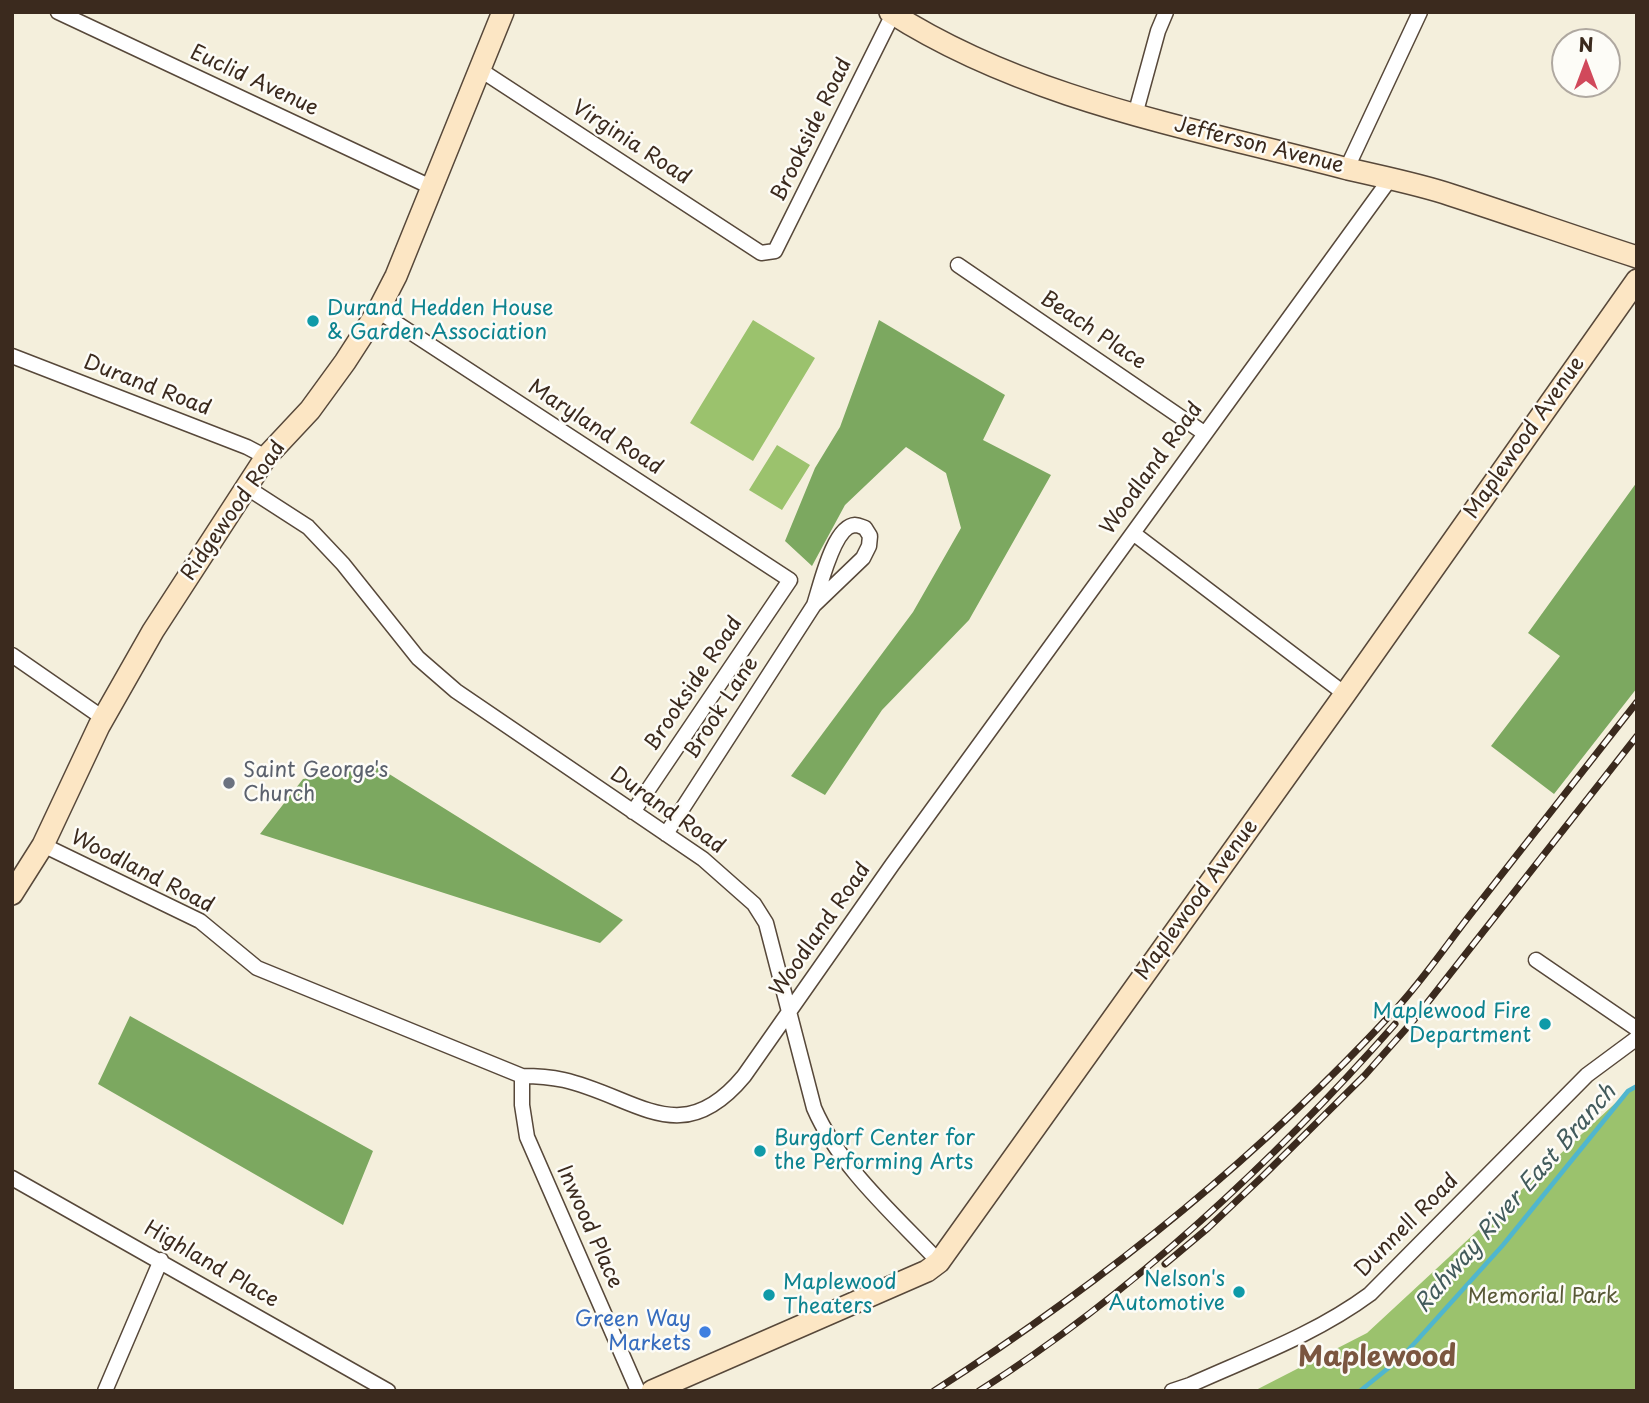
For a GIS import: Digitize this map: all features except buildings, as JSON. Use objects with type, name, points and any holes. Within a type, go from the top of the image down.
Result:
[{"type":"street","name":"Euclid Avenue","points":[[58,12],[431,187]]},
{"type":"street","name":"Ridgewood Road","points":[[12,894],[43,845],[103,718],[153,631],[266,457],[310,410],[378,311],[396,276],[503,12]]},
{"type":"street","points":[[1135,115],[1158,31],[1166,12]]},
{"type":"street","points":[[1348,168],[1420,12]]},
{"type":"street","name":"Jefferson Avenue","points":[[891,13],[961,54],[1009,74],[1135,115],[1448,194],[1637,257]]},
{"type":"street","name":"Brookside Road","points":[[761,253],[775,251],[891,13]]},
{"type":"street","name":"Virginia Road","points":[[479,69],[761,253]]},
{"type":"street","name":"Woodland Road","points":[[43,845],[200,921],[257,968],[522,1076],[564,1080],[649,1111],[677,1115],[708,1109],[731,1091],[790,1011],[892,864],[1390,179]]},
{"type":"street","name":"Beach Place","points":[[958,265],[1204,433]]},
{"type":"street","name":"Maplewood Avenue","points":[[652,1391],[927,1271],[939,1262],[1637,280]]},
{"type":"street","name":"Maryland Road","points":[[378,311],[789,580]]},
{"type":"street","name":"Durand Road","points":[[12,356],[247,447],[266,457]]},
{"type":"street","name":"Durand Road","points":[[246,487],[308,527],[343,564],[418,658],[456,691],[703,859],[754,904],[766,923],[814,1108],[826,1135],[847,1163],[939,1262]]},
{"type":"street","name":"Brook Lane","points":[[666,834],[814,606],[863,558],[870,536],[865,528],[855,525],[845,529],[833,545],[814,606]]},
{"type":"street","points":[[1133,533],[1345,694]]},
{"type":"street","name":"Brookside Road","points":[[633,812],[789,580]]},
{"type":"street","points":[[12,655],[103,718]]},
{"type":"street","points":[[1536,960],[1637,1029]]},
{"type":"street","name":"Dunnell Road","points":[[1172,1391],[1192,1388],[1325,1324],[1370,1294],[1587,1075],[1637,1038]]},
{"type":"street","name":"Inwood Place","points":[[522,1076],[522,1105],[527,1137],[638,1391]]},
{"type":"street","name":"Highland Place","points":[[12,1178],[388,1391]]},
{"type":"street","points":[[105,1391],[161,1260]]},
{"type":"green space","points":[[753,320],[815,358],[753,461],[690,423]]},
{"type":"green space","points":[[879,320],[1005,395],[983,440],[1051,475],[969,620],[882,710],[825,795],[791,776],[913,612],[961,528],[946,473],[906,447],[845,505],[812,566],[785,541],[815,468],[840,427]]},
{"type":"green space","points":[[777,445],[810,465],[782,510],[749,490]]},
{"type":"green space","points":[[1637,482],[1637,688],[1554,794],[1491,746],[1560,656],[1528,633]]},
{"type":"green space","points":[[378,767],[623,920],[600,943],[260,834],[303,779]]},
{"type":"green space","points":[[130,1016],[373,1151],[343,1225],[98,1084]]},
{"type":"green space","name":"Memorial Park","points":[[1637,1083],[1637,1391],[1254,1391],[1367,1333]]},
{"type":"waterway","name":"Rahway River East Branch","points":[[1360,1391],[1402,1357],[1503,1245],[1628,1091],[1637,1086]]},
{"type":"railway","points":[[934,1391],[1118,1262],[1234,1167],[1343,1065],[1415,987],[1637,702]]},
{"type":"railway","points":[[1165,1264],[1208,1228],[1365,1075],[1413,1021],[1637,736]]},
{"type":"railway","points":[[979,1391],[1092,1312],[1200,1222],[1301,1125],[1395,1024]]},
{"type":"place","name":"Durand Hedden House & Garden Association","points":[[313,321]]},
{"type":"place","name":"Saint George's Church","points":[[229,783]]},
{"type":"place","name":"Maplewood Fire Department","points":[[1545,1024]]},
{"type":"place","name":"Burgdorf Center for the Performing Arts","points":[[760,1151]]},
{"type":"place","name":"Nelson's Automotive","points":[[1239,1292]]},
{"type":"place","name":"Maplewood Theaters","points":[[769,1295]]},
{"type":"place","name":"Green Way Markets","points":[[705,1332]]},
{"type":"district","name":"Maplewood","points":[[1377,1358]]}]
